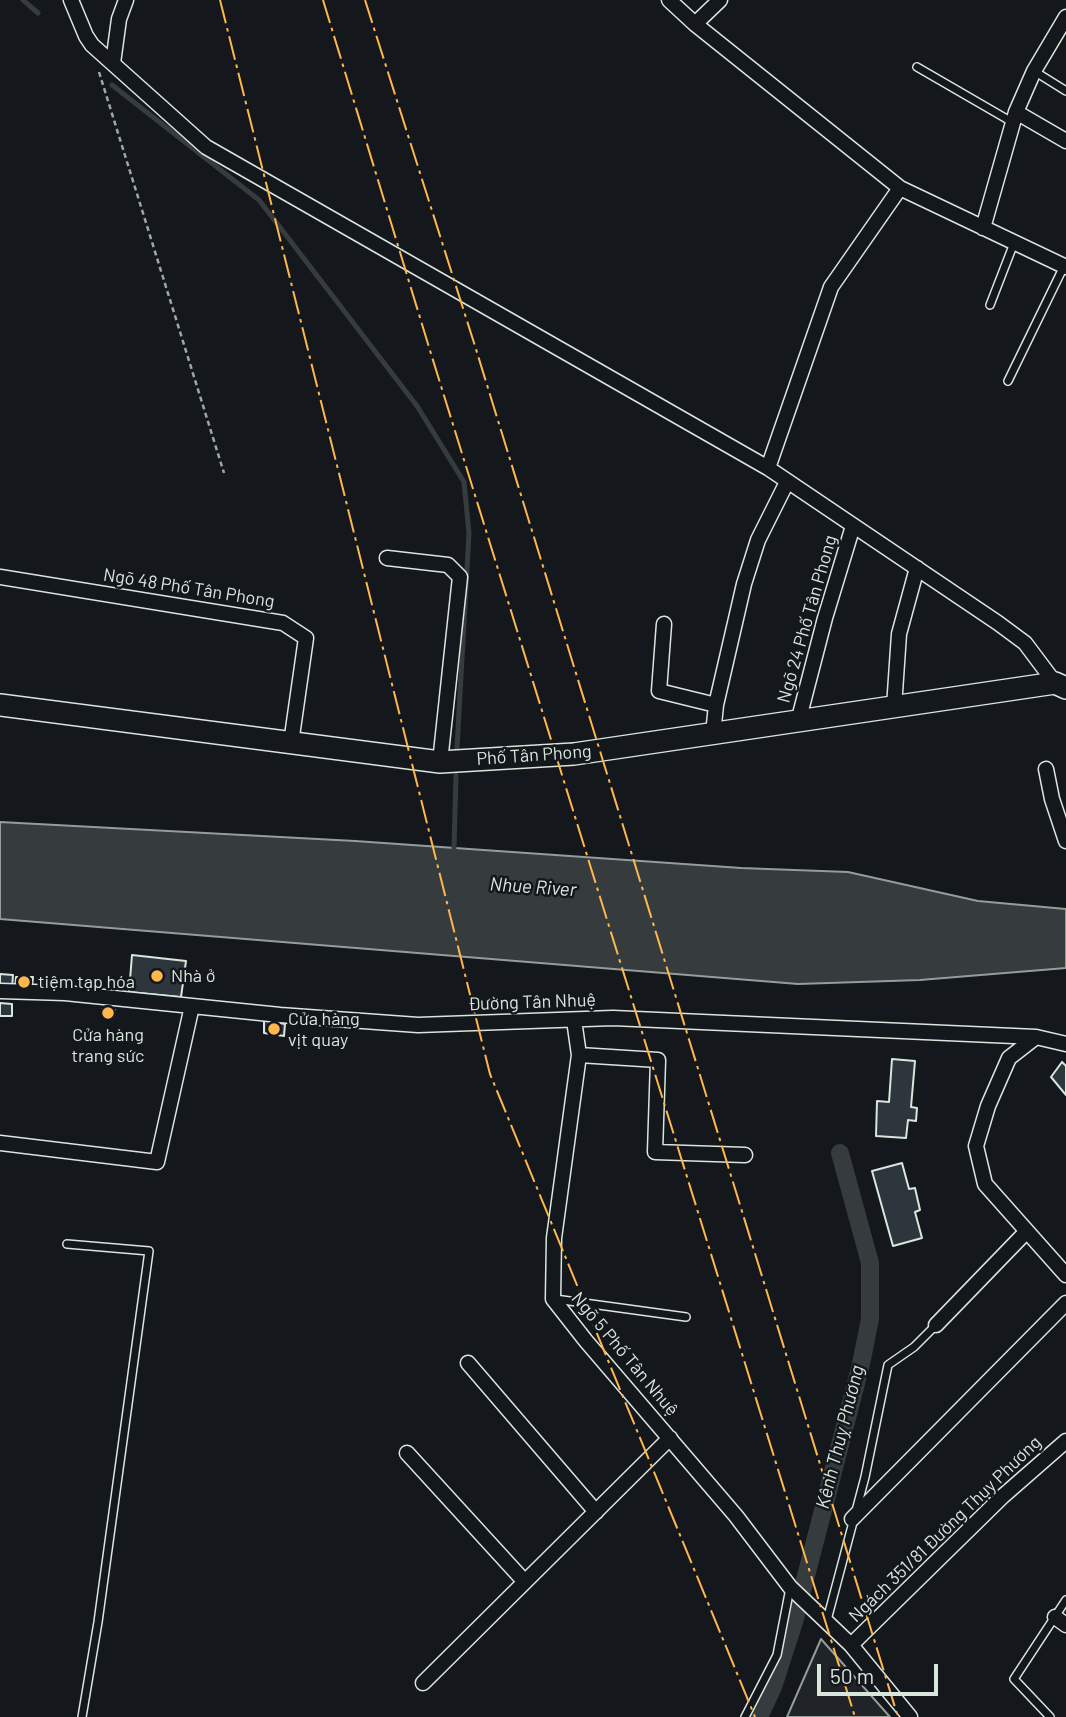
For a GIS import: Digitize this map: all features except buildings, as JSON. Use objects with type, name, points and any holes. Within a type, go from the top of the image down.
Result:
[{"type":"street","points":[[71,0],[89,42],[206,147],[768,468],[1025,643],[1060,685]]},
{"type":"street","points":[[113,63],[119,19],[126,0]]},
{"type":"street","points":[[669,0],[695,24],[901,188],[1065,266]]},
{"type":"street","points":[[695,24],[720,0]]},
{"type":"street","points":[[983,228],[1014,118],[1034,71],[1066,17]]},
{"type":"street","points":[[1014,118],[1066,141]]},
{"type":"street","points":[[768,468],[831,287],[901,188]]},
{"type":"street","points":[[713,734],[716,705],[744,584],[758,540],[787,482]]},
{"type":"street","name":"Ngõ 24 Phố Tân Phong","points":[[798,722],[825,618],[853,526]]},
{"type":"street","points":[[387,558],[447,565],[460,576],[440,762]]},
{"type":"street","points":[[894,707],[899,634],[917,568]]},
{"type":"street","name":"Ngõ 48 Phố Tân Phong","points":[[0,576],[283,623],[306,638],[291,743]]},
{"type":"street","points":[[664,624],[659,691],[716,705]]},
{"type":"street","name":"Phố Tân Phong","points":[[0,705],[440,762],[573,754],[1060,685]]},
{"type":"street","points":[[1046,769],[1052,799],[1066,841]]},
{"type":"street","name":"Đường Tân Nhuệ","points":[[0,991],[65,993],[418,1025],[612,1018],[1036,1037],[1066,1044]]},
{"type":"street","points":[[0,1143],[157,1162],[192,1006]]},
{"type":"street","name":"Ngõ 5 Phố Tân Nhuệ","points":[[574,1020],[579,1055],[554,1238],[553,1298],[586,1341],[736,1516],[790,1587],[851,1645],[910,1717]]},
{"type":"street","points":[[1036,1037],[1009,1058],[988,1106],[976,1146],[985,1184],[1066,1275]]},
{"type":"street","points":[[579,1055],[658,1060],[655,1152],[745,1156]]},
{"type":"street","points":[[936,1325],[1027,1231]]},
{"type":"street","points":[[852,1518],[1066,1303]]},
{"type":"street","points":[[468,1363],[596,1512]]},
{"type":"street","points":[[423,1683],[670,1438]]},
{"type":"street","name":"Ngách 351/81 Đường Thụy Phương","points":[[851,1645],[1003,1496],[1066,1441]]},
{"type":"street","points":[[407,1452],[525,1582]]},
{"type":"lane","points":[[917,67],[1014,118]]},
{"type":"lane","points":[[1034,71],[1066,91]]},
{"type":"lane","points":[[989,305],[1014,243]]},
{"type":"lane","points":[[1008,381],[1065,266]]},
{"type":"lane","points":[[67,1244],[149,1251],[98,1622],[82,1717]]},
{"type":"lane","points":[[553,1298],[686,1317]]},
{"type":"lane","points":[[824,1617],[864,1477],[888,1365],[914,1347],[936,1325]]},
{"type":"lane","points":[[745,1717],[778,1655],[790,1587]]},
{"type":"lane","points":[[1050,1717],[1014,1679],[1060,1621],[1066,1600]]},
{"type":"path","points":[[89,42],[224,473]]},
{"type":"shaded area","points":[[821,1639],[890,1717],[787,1717]]},
{"type":"water","name":"Nhue River","points":[[0,822],[355,841],[741,868],[848,872],[978,901],[1066,909],[1066,968],[920,980],[798,984],[0,919]]},
{"type":"waterway","points":[[23,0],[38,13]]},
{"type":"waterway","points":[[112,85],[259,200],[417,406],[464,482],[469,533],[457,748]]},
{"type":"waterway","points":[[454,848],[456,775]]},
{"type":"waterway","name":"Kênh Thuỵ Phương","points":[[759,1717],[773,1687],[794,1622],[861,1364],[870,1319],[870,1263],[840,1153]]},
{"type":"power","points":[[220,0],[490,1074],[755,1717]]},
{"type":"power","points":[[323,0],[855,1717]]},
{"type":"power","points":[[365,0],[475,346],[898,1717]]},
{"type":"place","name":"Nhà ở","points":[[157,976]]},
{"type":"place","name":"tiệm tạp hóa","points":[[24,982]]},
{"type":"place","name":"Cửa hàng trang sức","points":[[108,1013]]},
{"type":"place","name":"Cửa hàng vịt quay","points":[[274,1029]]}]
